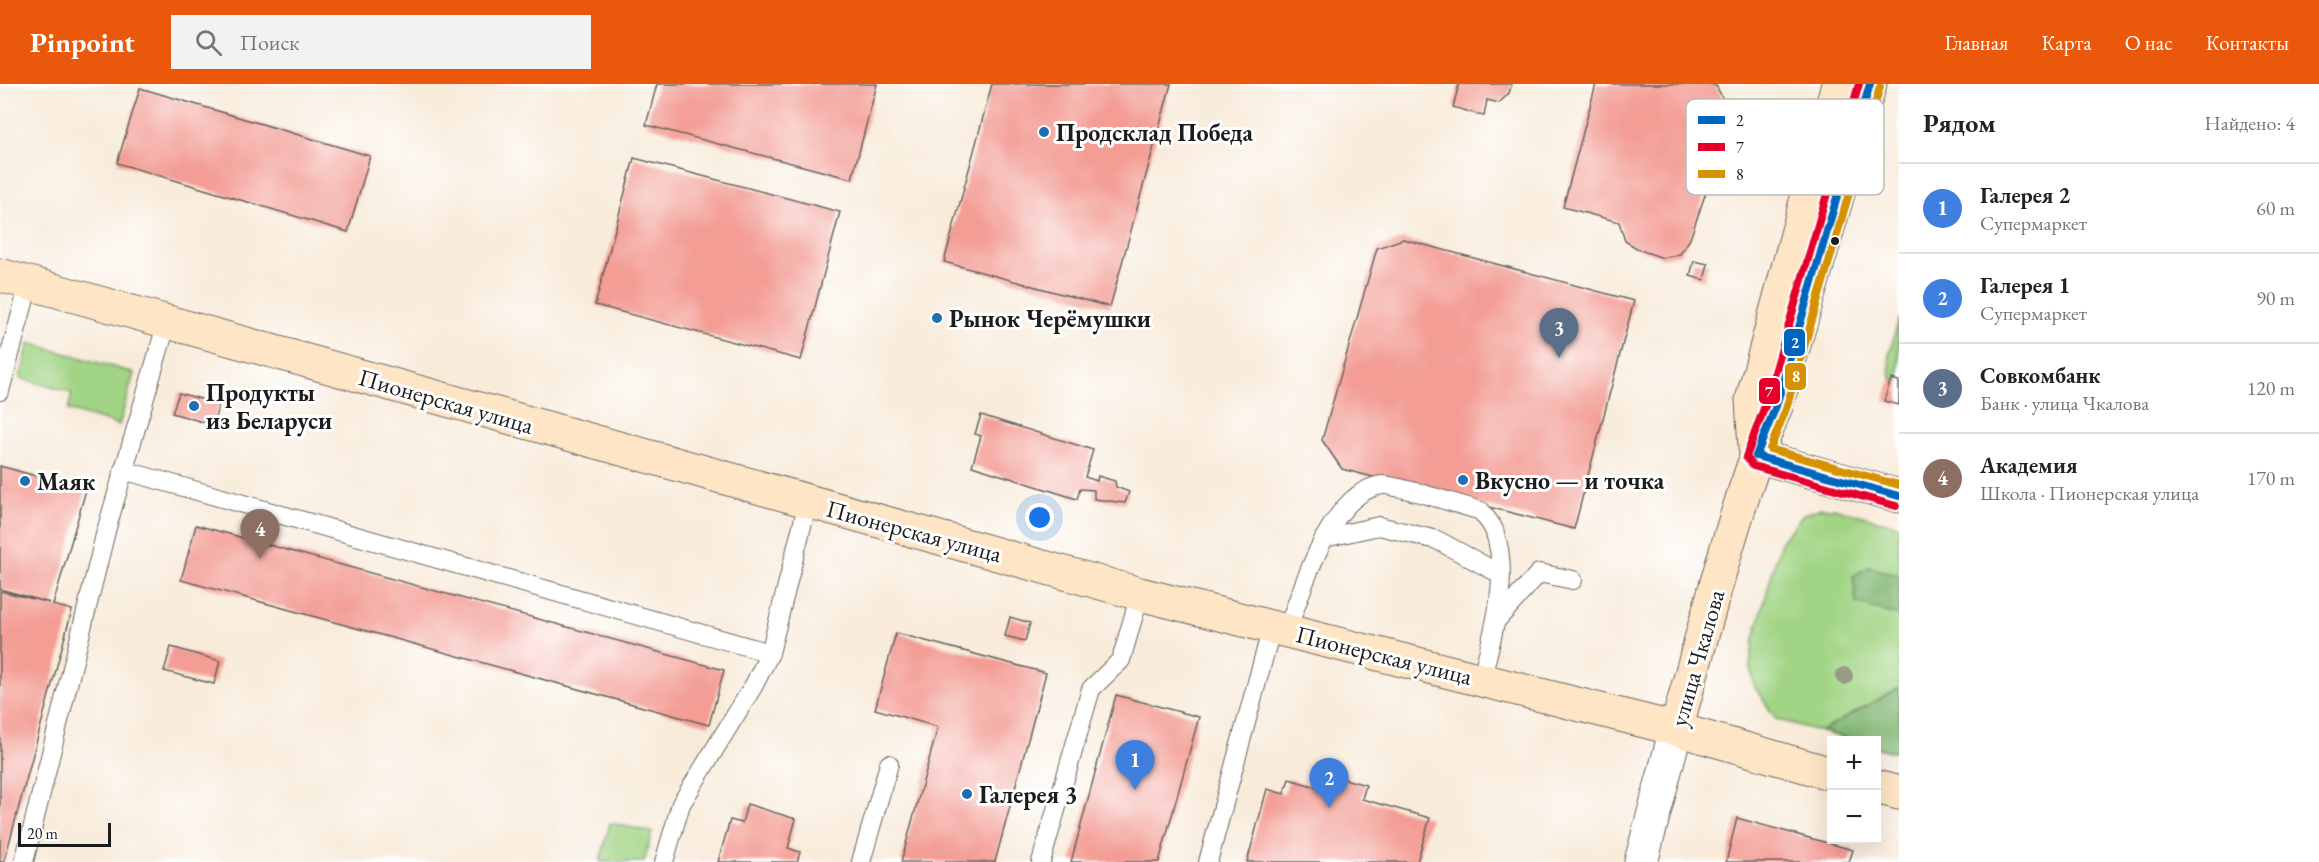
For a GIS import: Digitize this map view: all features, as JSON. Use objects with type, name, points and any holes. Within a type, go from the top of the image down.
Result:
[{"type":"main road","name":"улица Чкалова","points":[[1834,99],[1838,84]]},
{"type":"main road","name":"улица Чкалова","points":[[1866,99],[1870,84]]},
{"type":"main road","name":"улица Чкалова","points":[[1756,456],[1752,400],[1808,195]]},
{"type":"main road","name":"улица Чкалова","points":[[1676,729],[1756,456],[1776,406],[1838,195]]},
{"type":"main road","name":"Пионерская улица","points":[[15,280],[1140,594],[1676,729],[1827,773]]},
{"type":"main road","points":[[1756,456],[1899,496]]},
{"type":"main road","points":[[1881,788],[1899,793]]},
{"type":"street","name":"улица Чкалова","points":[[1641,862],[1676,729]]},
{"type":"lane","points":[[0,391],[15,280]]},
{"type":"lane","points":[[24,862],[123,470],[167,322]]},
{"type":"lane","points":[[123,470],[770,653]]},
{"type":"lane","points":[[1208,862],[1280,629],[1324,538],[1344,511],[1361,494],[1383,485],[1481,511],[1494,529],[1500,574],[1496,621],[1480,680]]},
{"type":"lane","points":[[664,862],[681,804],[754,685],[770,653],[808,502]]},
{"type":"lane","points":[[1324,538],[1379,526],[1437,540],[1500,574]]},
{"type":"lane","points":[[1496,621],[1539,573],[1573,580]]},
{"type":"lane","points":[[1041,862],[1091,689],[1121,660],[1140,594]]},
{"type":"lane","points":[[861,862],[889,764]]},
{"type":"green space","points":[[1899,319],[1899,381],[1891,379],[1889,354]]},
{"type":"green space","points":[[29,343],[134,373],[119,425],[68,410],[72,393],[20,378]]},
{"type":"green space","points":[[1821,508],[1834,508],[1899,526],[1899,754],[1881,749],[1881,736],[1836,736],[1776,719],[1754,686],[1750,664],[1754,639],[1781,541],[1804,514]]},
{"type":"green space","points":[[1869,567],[1899,575],[1899,616],[1856,603],[1853,576]]},
{"type":"green space","points":[[1899,688],[1899,753],[1881,748],[1881,736],[1839,736],[1821,731]]},
{"type":"green space","points":[[610,823],[652,832],[644,862],[600,862]]},
{"type":"building","points":[[657,84],[877,84],[852,179],[646,125]]},
{"type":"building","points":[[992,84],[1171,84],[1110,307],[944,262]]},
{"type":"building","points":[[1459,84],[1512,84],[1509,93],[1499,103],[1487,100],[1484,116],[1453,107]]},
{"type":"building","points":[[1596,84],[1712,84],[1717,87],[1723,99],[1686,99],[1686,195],[1705,195],[1690,239],[1680,254],[1663,258],[1640,250],[1625,241],[1619,222],[1563,207]]},
{"type":"building","points":[[140,88],[370,156],[348,232],[117,163]]},
{"type":"building","points":[[634,158],[840,212],[801,360],[595,305]]},
{"type":"building","points":[[1403,239],[1634,301],[1574,529],[1342,469],[1322,440],[1377,248]]},
{"type":"building","points":[[1694,261],[1708,264],[1704,280],[1690,276]]},
{"type":"building","points":[[1891,379],[1899,381],[1899,405],[1884,401]]},
{"type":"building","points":[[179,393],[219,404],[213,425],[172,413]]},
{"type":"building","points":[[981,415],[1093,450],[1085,477],[1097,481],[1098,476],[1115,481],[1116,487],[1129,492],[1125,503],[1094,499],[1094,490],[1080,489],[1077,499],[972,466],[981,436],[975,434]]},
{"type":"building","points":[[0,466],[86,490],[53,605],[72,610],[4,862],[0,862],[0,591],[50,603],[0,589]]},
{"type":"building","points":[[196,525],[724,670],[709,725],[181,580]]},
{"type":"building","points":[[1010,617],[1030,623],[1025,641],[1005,636]]},
{"type":"building","name":"Галерея 3","points":[[896,633],[1046,673],[995,862],[901,862],[938,727],[875,709]]},
{"type":"building","points":[[171,647],[220,661],[214,684],[164,671]]},
{"type":"building","points":[[1116,695],[1199,717],[1159,862],[1071,862]]},
{"type":"building","points":[[1320,772],[1366,785],[1362,799],[1430,818],[1417,862],[1247,862],[1267,789],[1284,794],[1289,779],[1316,787]]},
{"type":"building","points":[[747,804],[796,819],[788,848],[800,852],[797,862],[718,862],[730,820],[742,823]]},
{"type":"building","points":[[1737,818],[1853,850],[1849,862],[1726,862]]},
{"type":"transit line","name":"7","points":[[1855,99],[1859,84]]},
{"type":"transit line","name":"2","points":[[1866,99],[1870,84]]},
{"type":"transit line","name":"8","points":[[1876,99],[1880,87]]},
{"type":"transit line","name":"7","points":[[1827,195],[1766,403],[1746,457],[1753,466],[1896,506]]},
{"type":"transit line","name":"2","points":[[1838,195],[1776,406],[1756,456],[1899,496]]},
{"type":"transit line","name":"8","points":[[1848,195],[1786,409],[1770,449],[1899,485]]},
{"type":"place","name":"Продсклад Победа","points":[[1044,132]]},
{"type":"place","name":"Рынок Черёмушки","points":[[937,318]]},
{"type":"place","name":"Совкомбанк","points":[[1559,358]]},
{"type":"place","name":"Продукты из Беларуси","points":[[194,406]]},
{"type":"place","name":"Вкусно — и точка","points":[[1463,480]]},
{"type":"place","name":"Маяк","points":[[25,481]]},
{"type":"place","name":"Академия","points":[[260,559]]},
{"type":"place","name":"Галерея 2","points":[[1135,790]]},
{"type":"place","name":"Галерея 3","points":[[967,794]]},
{"type":"place","name":"Галерея 1","points":[[1329,808]]}]
